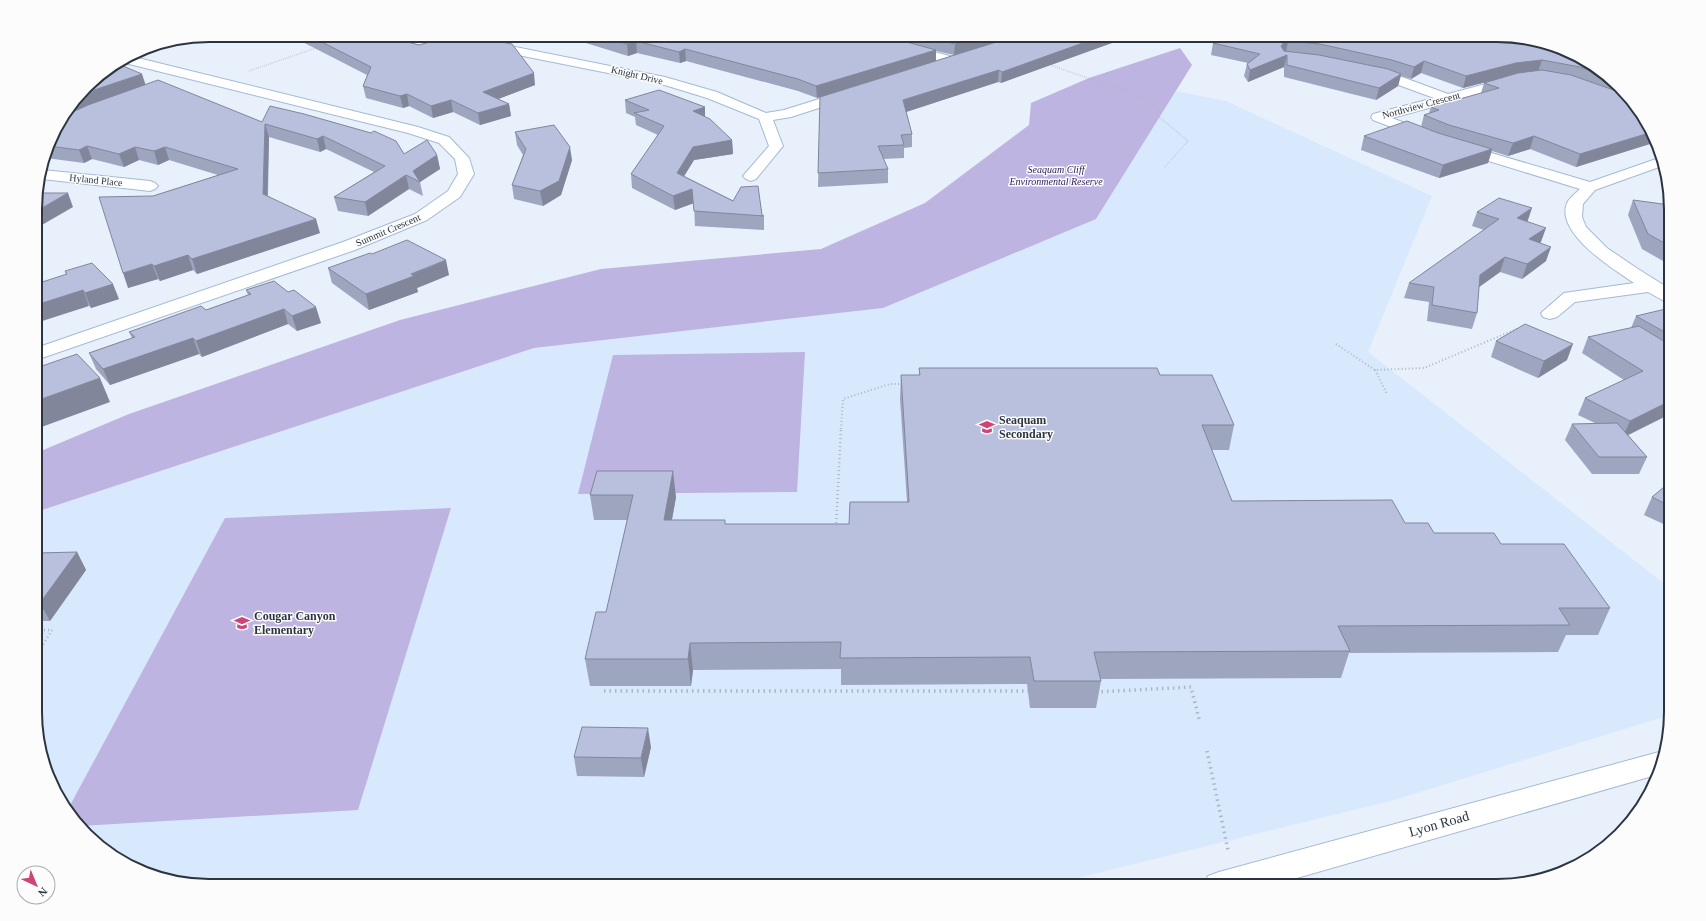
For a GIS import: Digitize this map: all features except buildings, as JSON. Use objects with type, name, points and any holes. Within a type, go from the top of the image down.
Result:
[{"type":"street","name":"Knight Drive","points":[[473,42],[660,80],[712,95],[764,117]]},
{"type":"street","points":[[883,42],[953,61]]},
{"type":"street","points":[[930,68],[968,57]]},
{"type":"street","name":"Summit Crescent","points":[[42,352],[349,246],[421,218],[454,194],[466,174],[462,158],[444,140],[413,130],[132,61]]},
{"type":"street","points":[[1360,70],[1389,77],[1447,98]]},
{"type":"street","points":[[173,83],[193,75]]},
{"type":"street","name":"Northview Crescent","points":[[1526,78],[1378,117],[1444,143],[1590,187]]},
{"type":"street","points":[[751,176],[776,146],[764,117],[786,114],[862,90]]},
{"type":"street","points":[[1657,163],[1590,187],[1575,203],[1574,218],[1582,232],[1619,265],[1664,294]]},
{"type":"street","name":"Hyland Place","points":[[46,174],[150,186]]},
{"type":"street","points":[[1550,313],[1570,297],[1650,286]]},
{"type":"street","name":"Lyon Road","points":[[1244,879],[1655,764]]},
{"type":"path","points":[[249,71],[322,45]]},
{"type":"path","points":[[1046,63],[1150,100],[1159,117],[1188,141],[1164,168]]},
{"type":"path","points":[[1375,370],[1424,368],[1550,313]]},
{"type":"path","points":[[1336,344],[1375,370],[1387,394]]},
{"type":"path","points":[[836,528],[843,399],[890,384],[905,384]]},
{"type":"path","points":[[42,630],[52,630],[42,646]]},
{"type":"path","points":[[1093,692],[1191,687],[1198,719]]},
{"type":"path","points":[[604,691],[1035,691]]},
{"type":"path","points":[[1207,751],[1228,850]]},
{"type":"shaded area","name":"Seaquam Secondary","points":[[1176,91],[1226,101],[1432,196],[1368,352],[1664,584],[1664,717],[1394,800],[1073,879],[198,879],[177,876],[156,870],[126,857],[116,851],[91,830],[70,805],[59,786],[51,765],[45,744],[42,723],[42,510],[534,348],[883,308],[1159,117]]},
{"type":"green space","name":"Seaquam Cliff Environmental Reserve","points":[[1180,48],[1192,65],[1096,219],[883,308],[534,348],[42,510],[42,450],[129,414],[400,320],[601,269],[821,249],[925,203],[1029,125],[1031,103],[1089,78]]},
{"type":"green space","points":[[805,352],[797,492],[578,494],[613,355]]},
{"type":"green space","points":[[451,508],[358,810],[87,826],[70,805],[225,518]]},
{"type":"place","name":"Seaquam Secondary","points":[[987,427]]},
{"type":"place","name":"Cougar Canyon Elementary","points":[[242,623]]}]
